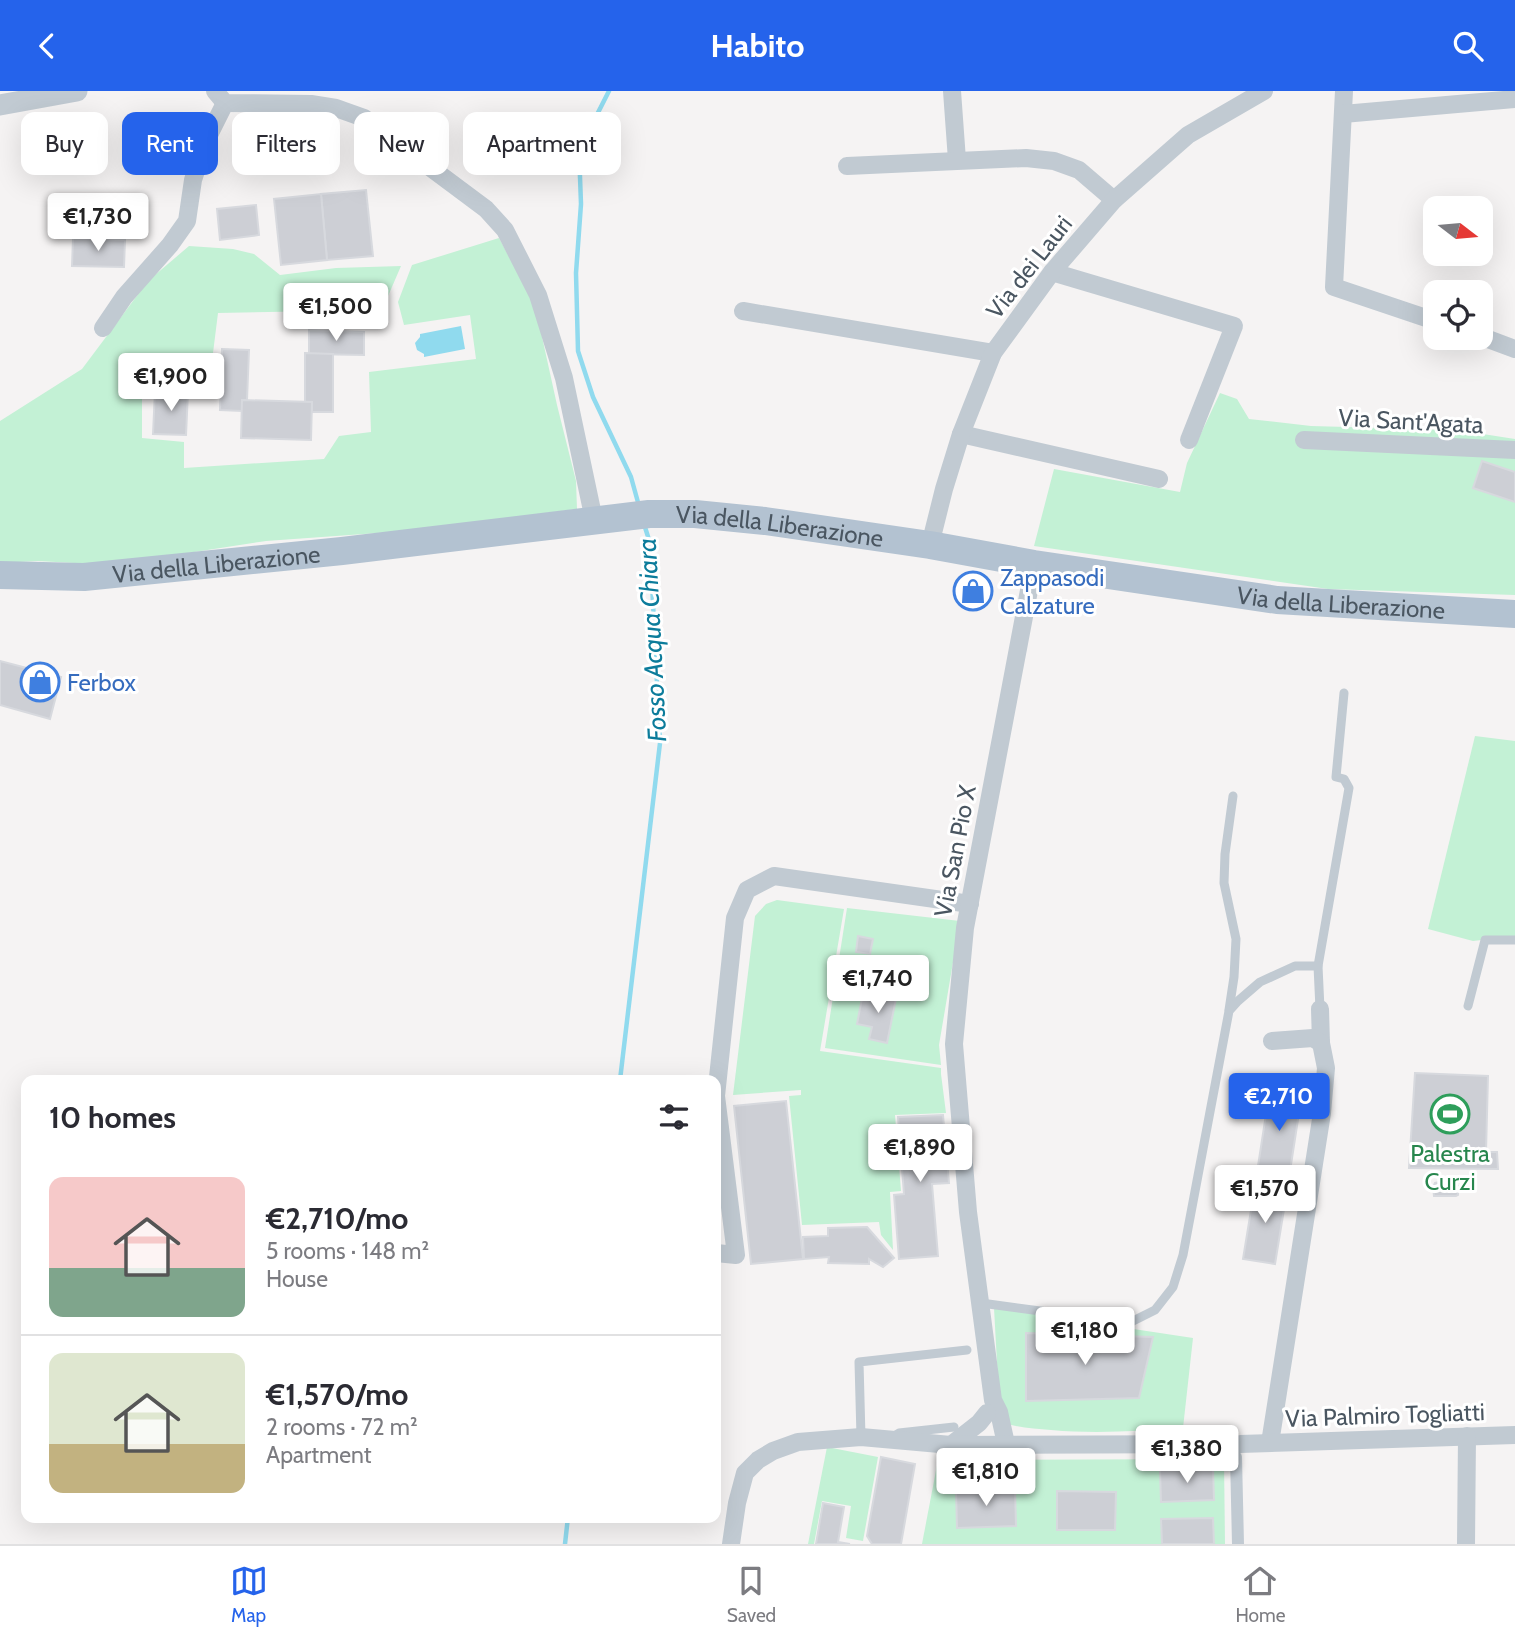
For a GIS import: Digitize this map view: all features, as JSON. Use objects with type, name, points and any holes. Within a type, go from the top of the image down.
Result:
[{"type":"main road","name":"Via della Liberazione","points":[[0,575],[98,576],[342,551],[638,515],[706,515],[930,545],[1034,564],[1277,600],[1515,614]]},
{"type":"street","points":[[0,105],[77,91]]},
{"type":"street","points":[[952,91],[957,160]]},
{"type":"street","name":"Via dei Lauri","points":[[930,545],[961,434],[993,353],[1052,272],[1114,200],[1188,135],[1264,91]]},
{"type":"street","points":[[1345,91],[1334,287],[1423,317]]},
{"type":"street","points":[[103,328],[124,297],[170,245],[187,221],[193,180],[219,96],[337,108],[364,118],[486,209],[506,230],[538,295],[564,378],[594,520]]},
{"type":"street","points":[[1343,114],[1515,99]]},
{"type":"street","points":[[847,166],[1026,158],[1054,161],[1080,170],[1114,200]]},
{"type":"street","points":[[1052,272],[1234,326],[1189,440]]},
{"type":"street","points":[[743,311],[993,353]]},
{"type":"street","points":[[1493,341],[1515,349]]},
{"type":"street","points":[[961,434],[1158,479]]},
{"type":"street","name":"Via Sant'Agata","points":[[1304,440],[1515,450]]},
{"type":"street","name":"Via San Pio X","points":[[985,1444],[990,1407],[981,1303],[968,1212],[954,1044],[965,928],[1034,564]]},
{"type":"street","points":[[718,1075],[735,918],[747,890],[774,876],[970,904]]},
{"type":"street","points":[[1270,1443],[1322,1113],[1326,1068],[1321,1043],[1320,1009]]},
{"type":"street","points":[[1272,1041],[1314,1038],[1321,1043]]},
{"type":"street","points":[[721,1136],[736,1255],[721,1254]]},
{"type":"street","points":[[953,1436],[979,1423],[990,1407]]},
{"type":"street","name":"Via San Pio X","points":[[990,1407],[999,1412],[1006,1444]]},
{"type":"street","name":"Via Palmiro Togliatti","points":[[1006,1444],[1270,1443],[1515,1435]]},
{"type":"street","points":[[731,1544],[745,1473],[758,1460],[773,1451],[798,1443],[861,1437],[888,1440],[953,1436],[985,1444],[1006,1444]]},
{"type":"street","points":[[1466,1544],[1467,1436]]},
{"type":"street","points":[[1236,1457],[1238,1544]]},
{"type":"lane","points":[[1320,1009],[1318,966],[1349,788],[1344,779],[1336,777],[1344,693]]},
{"type":"lane","points":[[981,1303],[1131,1322],[1156,1310],[1173,1287],[1183,1255],[1234,977],[1236,939],[1224,883],[1233,796]]},
{"type":"lane","points":[[1468,1006],[1485,940],[1515,940]]},
{"type":"lane","points":[[1229,1011],[1260,982],[1295,967],[1318,966]]},
{"type":"lane","points":[[861,1437],[859,1361],[967,1350]]},
{"type":"green space","points":[[499,238],[535,305],[576,481],[577,509],[406,531],[266,541],[110,565],[38,561],[0,563],[0,421],[82,369],[148,281],[189,246],[233,249],[254,254],[280,275],[336,268],[401,266],[382,310],[218,313],[213,353],[195,380],[155,376],[142,389],[142,438],[184,442],[184,468],[324,459],[339,436],[371,432],[369,372],[476,359],[470,315],[404,325],[398,302],[412,265]]},
{"type":"green space","points":[[1220,393],[1237,399],[1249,419],[1311,426],[1457,430],[1515,439],[1515,595],[1328,589],[1034,546],[1054,469],[1180,492],[1187,463]]},
{"type":"green space","points":[[1475,736],[1515,741],[1515,936],[1473,941],[1428,929]]},
{"type":"green space","points":[[777,900],[844,909],[820,1051],[941,1068],[946,1113],[895,1115],[901,1191],[890,1192],[893,1250],[881,1235],[879,1222],[802,1225],[789,1096],[801,1095],[801,1090],[733,1095],[755,916],[766,904]]},
{"type":"green space","points":[[847,908],[960,921],[939,1045],[941,1065],[825,1048]]},
{"type":"green space","points":[[994,1308],[1193,1338],[1183,1428],[1084,1432],[1034,1429],[1007,1424],[999,1399]]},
{"type":"green space","points":[[827,1447],[878,1457],[863,1541],[846,1538],[851,1506],[822,1501],[814,1544],[808,1544]]},
{"type":"green space","points":[[1224,1459],[1225,1544],[922,1544],[938,1460]]},
{"type":"water","points":[[461,326],[465,349],[424,357],[424,354],[417,350],[415,343],[420,334]]},
{"type":"building","points":[[366,190],[373,256],[327,260],[321,194]]},
{"type":"building","points":[[321,194],[327,260],[281,265],[274,199]]},
{"type":"building","points":[[256,205],[259,235],[220,240],[217,209]]},
{"type":"building","points":[[73,238],[125,240],[124,267],[72,266]]},
{"type":"building","points":[[309,330],[364,332],[364,355],[309,354]]},
{"type":"building","points":[[222,349],[249,350],[247,400],[242,400],[242,411],[220,410]]},
{"type":"building","points":[[305,353],[333,354],[333,412],[312,412],[312,402],[305,402]]},
{"type":"building","points":[[155,391],[188,392],[186,435],[153,434]]},
{"type":"building","points":[[242,400],[312,402],[311,440],[241,438]]},
{"type":"building","points":[[1482,461],[1515,472],[1515,502],[1473,488]]},
{"type":"building","points":[[0,661],[61,677],[50,719],[0,705]]},
{"type":"building","points":[[858,936],[873,939],[870,954],[856,952]]},
{"type":"building","points":[[885,992],[897,994],[887,1043],[869,1039],[872,1027],[857,1024],[863,993],[882,996]]},
{"type":"building","name":"Palestra Curzi","points":[[1415,1073],[1488,1076],[1486,1152],[1497,1152],[1498,1169],[1409,1168]]},
{"type":"building","points":[[1269,1095],[1301,1100],[1290,1171],[1258,1166]]},
{"type":"building","points":[[786,1101],[803,1259],[751,1264],[734,1106]]},
{"type":"building","points":[[943,1115],[949,1183],[932,1184],[938,1256],[899,1259],[894,1195],[904,1194],[898,1117]]},
{"type":"building","points":[[1445,1181],[1458,1186],[1458,1195],[1434,1196],[1435,1183]]},
{"type":"building","points":[[1255,1186],[1287,1191],[1275,1264],[1243,1259]]},
{"type":"building","points":[[867,1227],[894,1258],[883,1267],[869,1259],[869,1264],[828,1263],[829,1257],[804,1259],[803,1237],[828,1236],[828,1228]]},
{"type":"building","points":[[1026,1333],[1153,1337],[1139,1398],[1026,1401]]},
{"type":"building","points":[[881,1457],[915,1464],[901,1544],[872,1544],[867,1536]]},
{"type":"building","points":[[1213,1467],[1214,1500],[1161,1502],[1160,1469]]},
{"type":"building","points":[[1015,1488],[1016,1526],[957,1528],[956,1490]]},
{"type":"building","points":[[1057,1491],[1116,1492],[1115,1530],[1057,1530]]},
{"type":"building","points":[[823,1503],[844,1507],[838,1542],[850,1544],[816,1544]]},
{"type":"building","points":[[1213,1518],[1214,1544],[1162,1544],[1161,1519]]},
{"type":"waterway","name":"Fosso Acqua Chiara","points":[[609,91],[579,150],[581,204],[576,273],[578,351],[593,397],[631,477],[639,506]]},
{"type":"waterway","name":"Fosso Acqua Chiara","points":[[621,1075],[660,743],[650,543],[644,524]]},
{"type":"waterway","name":"Fosso Acqua Chiara","points":[[565,1544],[567,1523]]},
{"type":"place","name":"Zappasodi Calzature","points":[[973,591]]},
{"type":"place","name":"Ferbox","points":[[40,682]]},
{"type":"place","name":"Palestra Curzi","points":[[1450,1114]]}]
